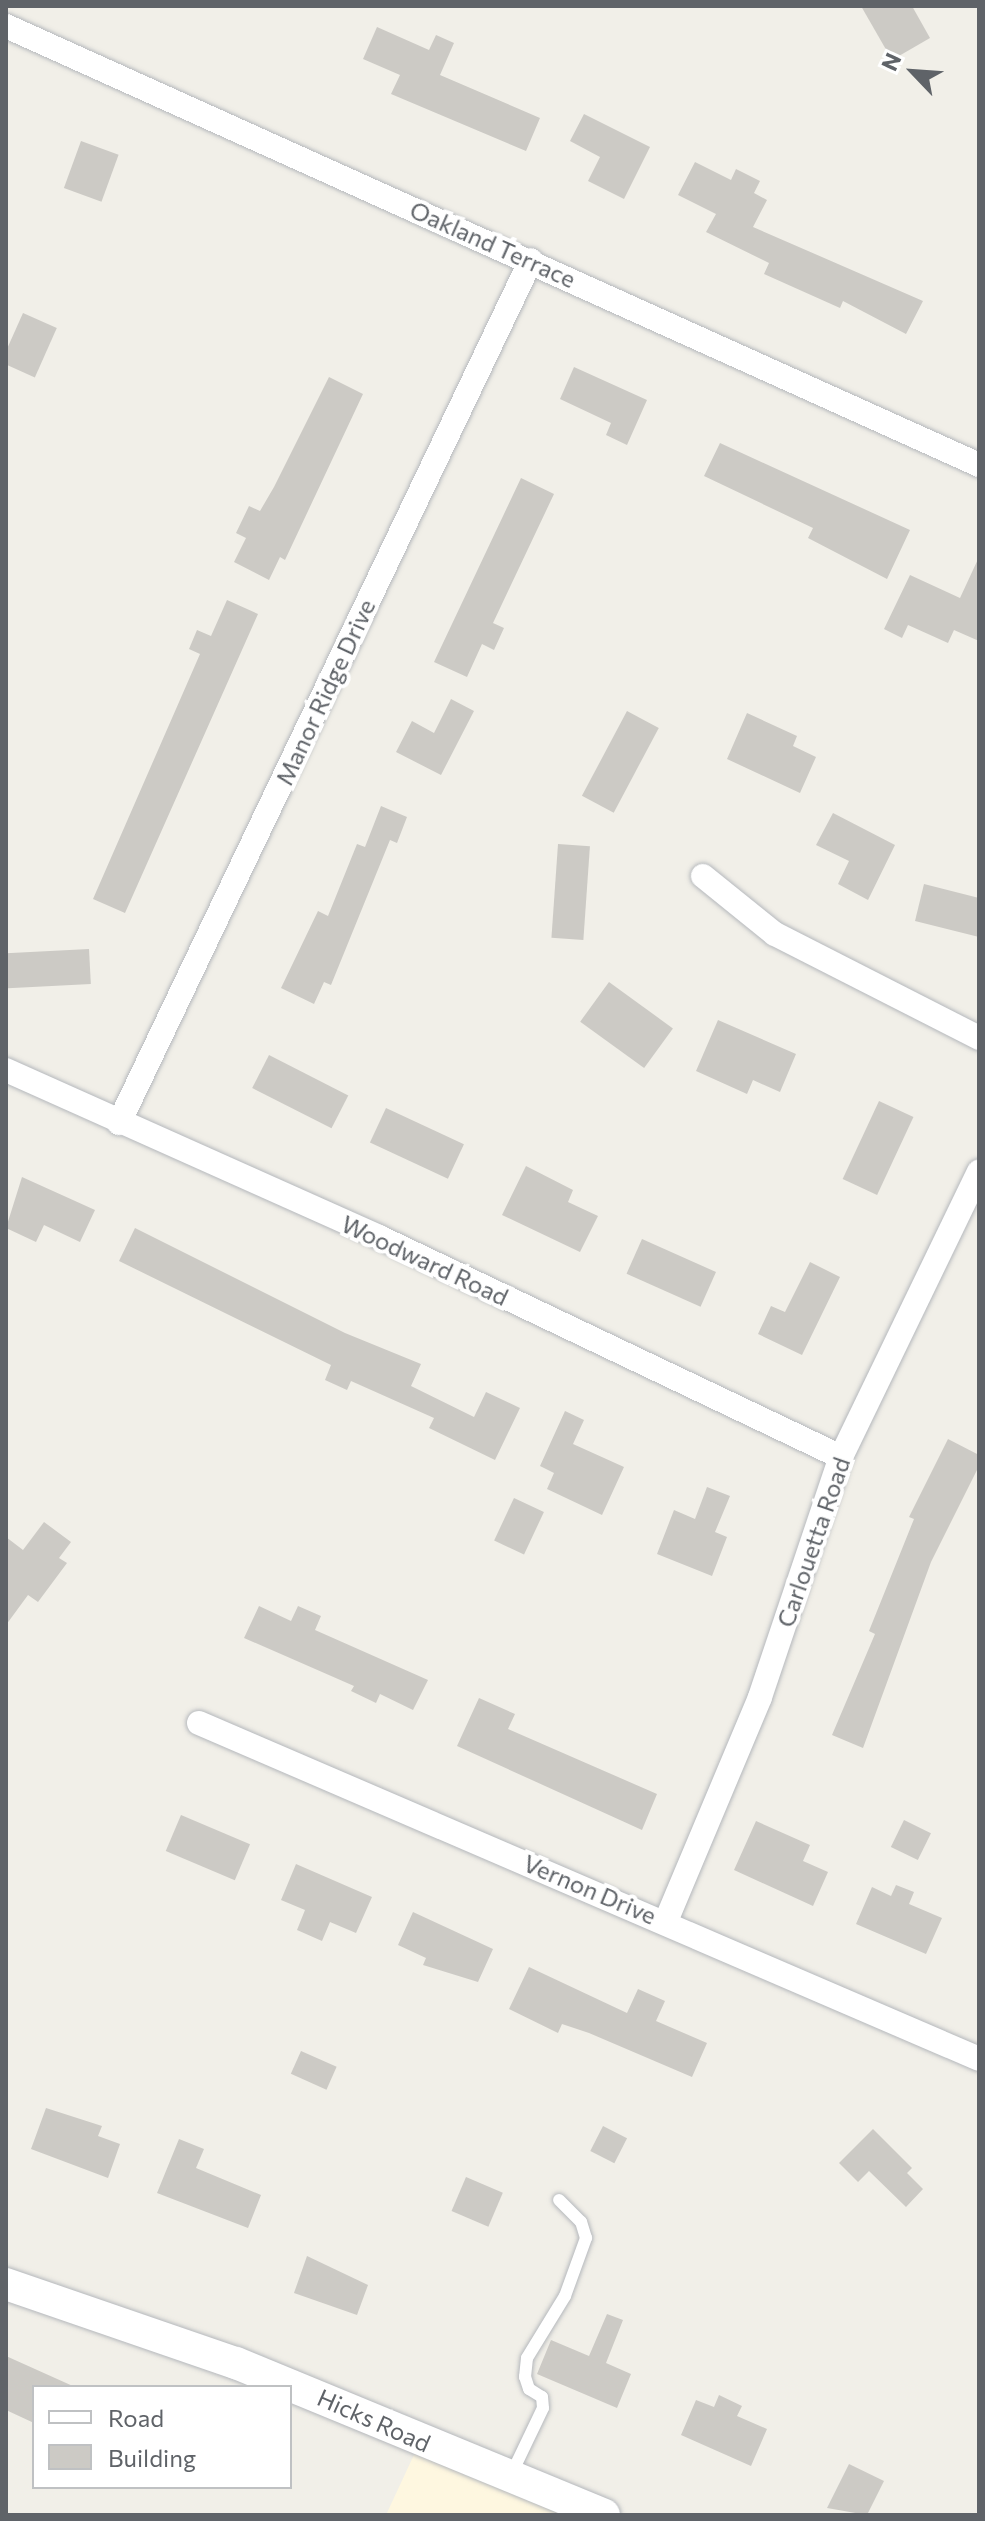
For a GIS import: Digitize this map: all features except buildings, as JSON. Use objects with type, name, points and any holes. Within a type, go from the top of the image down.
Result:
[{"type":"street","name":"Oakland Terrace","points":[[6,26],[531,260],[979,465]]},
{"type":"street","name":"Manor Ridge Drive","points":[[119,1123],[531,260]]},
{"type":"street","points":[[703,876],[775,934],[979,1038]]},
{"type":"street","name":"Woodward Road","points":[[6,1070],[379,1237],[841,1457]]},
{"type":"street","name":"Carlouetta Road","points":[[666,1921],[760,1697],[841,1457],[979,1172]]},
{"type":"street","name":"Vernon Drive","points":[[199,1723],[666,1921],[979,2059]]},
{"type":"street","name":"Hicks Road","points":[[6,2284],[250,2368],[291,2385]]},
{"type":"street","name":"Hicks Road","points":[[292,2386],[604,2515]]},
{"type":"lane","points":[[510,2477],[543,2408],[542,2397],[525,2377],[527,2358],[565,2296],[586,2238],[581,2222],[559,2200]]},
{"type":"shaded area","points":[[426,2429],[612,2515],[386,2515]]}]
